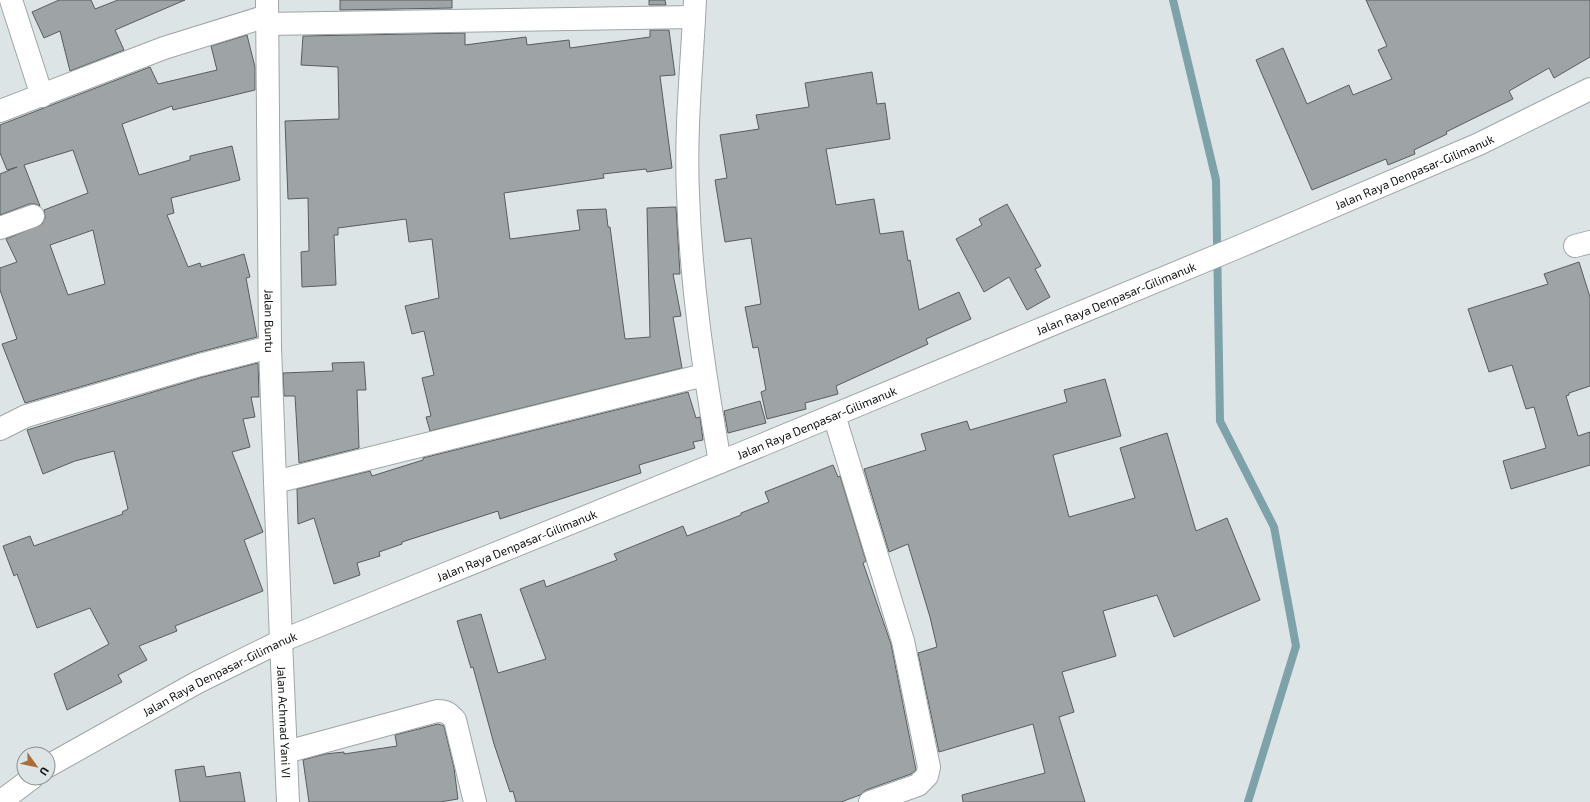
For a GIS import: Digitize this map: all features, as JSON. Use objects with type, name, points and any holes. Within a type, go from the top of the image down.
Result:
[{"type":"main road","points":[[11,0],[42,96]]},
{"type":"main road","points":[[0,111],[164,48],[267,13],[695,9],[688,192],[692,278],[704,375],[720,462]]},
{"type":"main road","name":"Jalan Buntu","points":[[267,13],[270,347],[281,641]]},
{"type":"main road","name":"Jalan Raya Denpasar-Gilimanuk","points":[[56,762],[192,686],[281,641],[834,416],[1243,245],[1479,144],[1590,89]]},
{"type":"main road","points":[[0,228],[33,216]]},
{"type":"main road","points":[[0,429],[34,414],[200,364],[270,347]]},
{"type":"main road","points":[[275,482],[704,375]]},
{"type":"main road","points":[[834,416],[903,641],[929,767],[927,776],[918,785],[870,802]]},
{"type":"main road","name":"Jalan Achmad Yani VI","points":[[281,641],[288,802]]},
{"type":"main road","points":[[286,752],[437,711],[444,711],[450,714],[454,720],[475,802]]},
{"type":"main road","points":[[0,802],[21,786]]},
{"type":"building","points":[[59,0],[91,0],[95,9],[118,0],[185,0],[115,30],[124,50],[70,71],[60,31],[44,38],[32,12]]},
{"type":"building","points":[[340,0],[452,0],[452,8],[340,10]]},
{"type":"building","points":[[649,0],[665,0],[666,5],[649,5]]},
{"type":"building","points":[[1366,0],[1590,0],[1590,57],[1554,78],[1549,68],[1509,91],[1513,99],[1446,132],[1447,134],[1414,150],[1415,154],[1388,165],[1386,159],[1312,190],[1256,60],[1283,48],[1307,104],[1349,85],[1353,95],[1392,79],[1378,50],[1387,46]]},
{"type":"building","points":[[650,30],[669,30],[675,75],[660,76],[672,168],[647,172],[646,169],[603,174],[604,178],[504,193],[510,239],[580,230],[577,210],[606,209],[608,227],[610,227],[625,339],[650,337],[647,208],[676,207],[680,274],[673,274],[681,316],[673,317],[682,368],[430,431],[426,417],[431,416],[422,378],[434,375],[424,331],[412,334],[405,306],[439,298],[432,239],[409,242],[406,219],[338,228],[338,235],[334,235],[336,285],[302,287],[301,252],[309,251],[308,198],[288,199],[285,121],[339,119],[338,67],[301,65],[303,36],[465,33],[465,45],[526,37],[527,45],[569,40],[570,48],[650,37]]},
{"type":"building","points":[[247,35],[255,67],[255,90],[173,110],[172,106],[122,124],[139,175],[190,160],[190,156],[232,146],[240,180],[171,198],[174,213],[167,215],[188,267],[200,263],[201,267],[244,254],[250,277],[246,278],[257,337],[196,353],[25,403],[2,344],[17,339],[0,290],[0,268],[17,262],[6,239],[42,224],[45,218],[44,210],[88,193],[73,150],[24,165],[40,206],[29,204],[0,215],[0,174],[17,167],[7,170],[0,153],[0,125],[150,67],[158,84],[217,70],[211,46]],"holes":[[[93,230],[105,284],[68,295],[50,245]]]},
{"type":"building","points":[[872,72],[877,104],[885,103],[890,139],[826,149],[836,205],[874,199],[880,234],[903,231],[919,310],[959,292],[971,319],[926,339],[928,344],[836,386],[838,394],[805,403],[806,409],[767,419],[761,392],[766,390],[758,347],[753,348],[745,307],[761,304],[751,238],[725,242],[715,180],[727,178],[720,135],[759,129],[756,115],[809,107],[805,83]]},
{"type":"building","points":[[1007,204],[1041,266],[1035,269],[1050,297],[1027,310],[1009,277],[984,292],[956,239],[982,225],[979,219]]},
{"type":"building","points":[[1579,262],[1590,297],[1590,386],[1569,393],[1569,395],[1566,396],[1578,436],[1590,432],[1590,465],[1511,489],[1503,461],[1546,448],[1534,407],[1526,409],[1512,365],[1489,372],[1468,309],[1548,284],[1544,274]]},
{"type":"building","points":[[364,362],[366,390],[357,390],[359,448],[299,463],[295,396],[284,396],[283,373],[333,371],[332,363]]},
{"type":"building","points":[[258,363],[259,397],[251,397],[255,417],[243,419],[250,447],[232,452],[263,532],[244,540],[263,591],[175,626],[177,631],[139,646],[147,660],[118,675],[122,682],[67,710],[54,674],[109,644],[90,608],[37,628],[17,574],[14,576],[3,546],[30,536],[34,546],[123,514],[122,512],[128,509],[114,451],[75,461],[43,474],[27,430],[203,377]]},
{"type":"building","points":[[1105,379],[1121,436],[1053,455],[1069,517],[1135,498],[1120,448],[1167,433],[1196,531],[1227,518],[1260,600],[1174,637],[1157,595],[1103,611],[1116,656],[1062,672],[1074,712],[1059,717],[1085,802],[963,802],[962,795],[1045,773],[1033,724],[939,752],[918,653],[937,647],[930,617],[908,544],[889,552],[864,469],[926,450],[921,434],[967,421],[970,430],[1067,402],[1064,390]]},
{"type":"building","points":[[688,392],[696,418],[700,417],[703,440],[693,442],[695,448],[639,465],[641,473],[500,519],[498,511],[402,542],[402,544],[379,552],[380,556],[357,563],[360,575],[334,584],[314,518],[298,524],[297,489],[370,471],[372,476],[423,460],[423,458]]},
{"type":"building","points":[[760,401],[766,423],[728,433],[724,411]]},
{"type":"building","points":[[833,465],[838,477],[840,476],[866,561],[863,563],[891,644],[916,770],[911,774],[866,790],[860,795],[841,802],[516,802],[513,791],[510,792],[494,744],[473,667],[471,668],[457,621],[481,614],[498,673],[546,659],[520,589],[544,580],[546,587],[617,560],[614,554],[683,526],[687,536],[741,515],[741,513],[769,502],[765,492]]},
{"type":"building","points":[[438,724],[444,726],[454,768],[458,799],[440,802],[309,802],[303,760],[325,754],[344,752],[344,754],[397,746],[395,735]]},
{"type":"building","points":[[204,766],[206,777],[240,772],[245,802],[180,802],[175,770]]},
{"type":"waterway","points":[[1173,0],[1216,180],[1220,421],[1274,527],[1296,646],[1248,802]]}]
